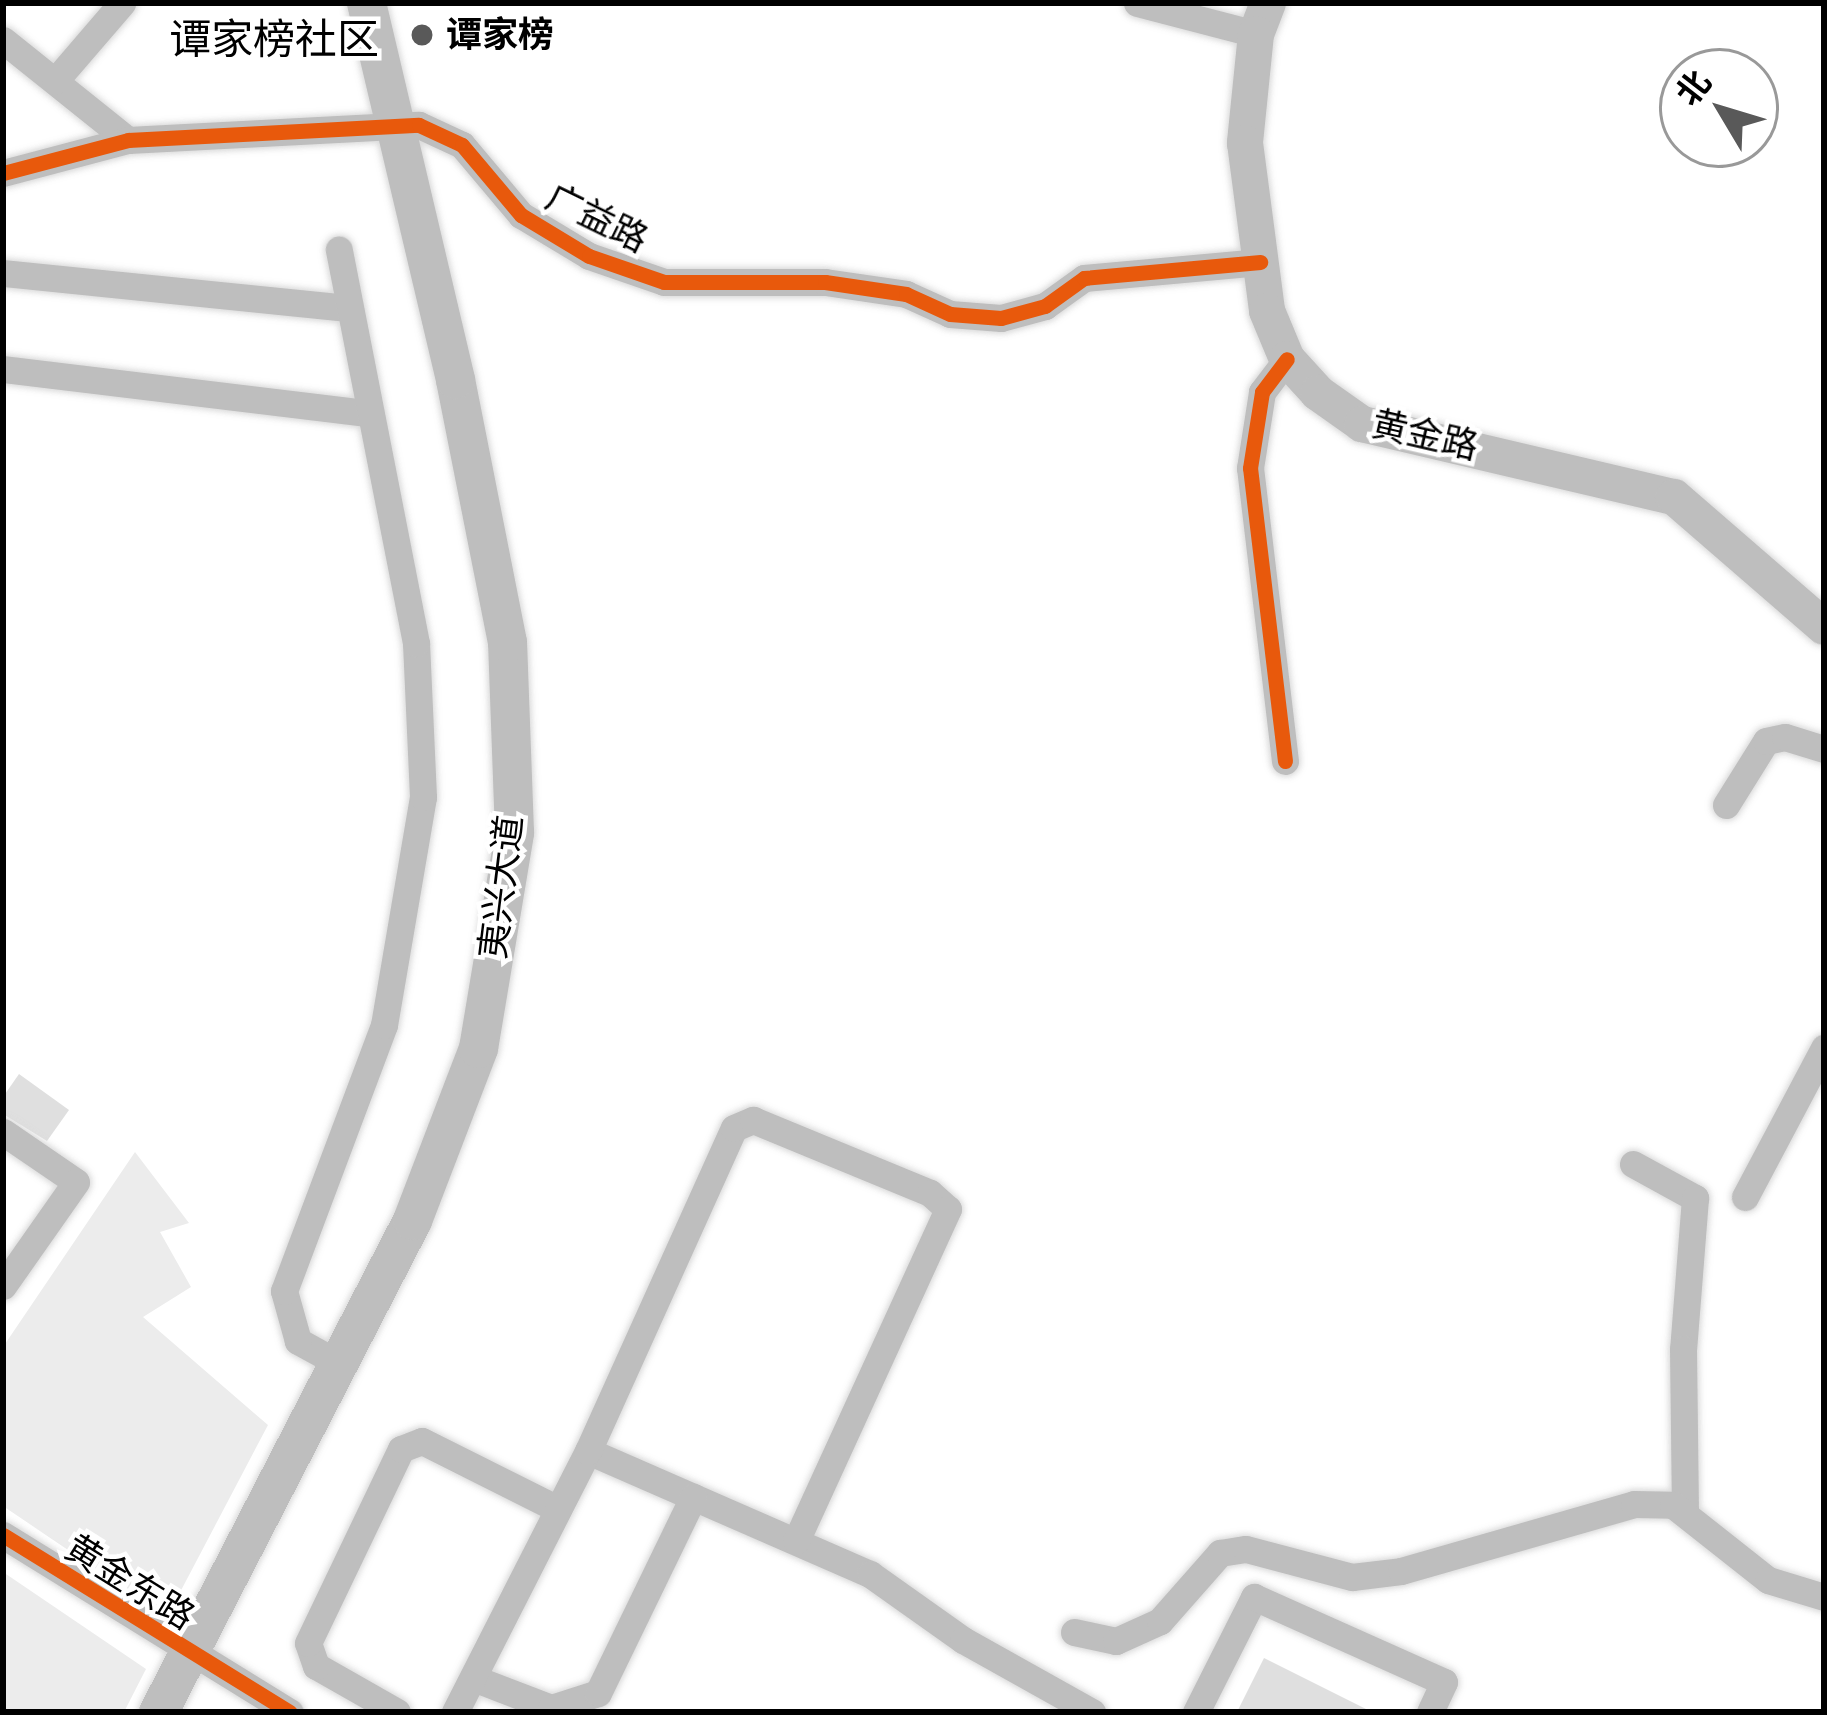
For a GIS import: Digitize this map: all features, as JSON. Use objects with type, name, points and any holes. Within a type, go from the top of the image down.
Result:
[{"type":"highway","name":"夷兴大道","points":[[158,1712],[198,1659],[431,1228],[498,1054],[535,834],[528,640],[407,126],[365,3]]},
{"type":"highway","name":"夷兴大道","points":[[182,1712],[198,1659],[338,1363],[412,1220],[478,1048],[514,832],[507,642],[407,126],[392,3]]},
{"type":"main road","name":"黄金路","points":[[1262,18],[1245,143],[1267,311],[1287,358],[1318,393],[1362,424],[1674,496],[1824,627]]},
{"type":"street","points":[[55,81],[122,3]]},
{"type":"street","points":[[1137,3],[1262,18]]},
{"type":"street","points":[[3,40],[128,140]]},
{"type":"street","points":[[3,173],[128,140],[407,126]]},
{"type":"street","name":"广益路","points":[[407,126],[462,145],[521,215],[589,256],[664,282],[825,282],[906,294],[950,314],[1001,319],[1045,306],[1084,278],[1260,262]]},
{"type":"street","points":[[338,1363],[298,1341],[284,1291],[384,1025],[423,797],[416,643],[339,249]]},
{"type":"street","points":[[3,273],[349,308]]},
{"type":"street","points":[[1285,761],[1250,468],[1262,392],[1287,358]]},
{"type":"street","points":[[3,369],[368,413]]},
{"type":"street","points":[[1726,805],[1766,741],[1785,737],[1824,749]]},
{"type":"street","points":[[1745,1197],[1824,1048]]},
{"type":"street","points":[[455,1712],[588,1451],[734,1127],[753,1120],[930,1192],[948,1209],[796,1541]]},
{"type":"street","points":[[3,1132],[76,1182],[3,1286]]},
{"type":"street","points":[[1633,1164],[1695,1198],[1683,1349],[1685,1511]]},
{"type":"street","points":[[397,1712],[316,1666],[308,1643],[400,1448],[422,1441],[559,1509]]},
{"type":"street","points":[[588,1451],[870,1574],[963,1640],[1092,1712]]},
{"type":"street","points":[[472,1678],[551,1708],[598,1693],[693,1497]]},
{"type":"street","points":[[1074,1632],[1116,1641],[1160,1621],[1220,1553],[1246,1550],[1352,1577],[1401,1571],[1634,1504],[1685,1511],[1768,1580],[1824,1597]]},
{"type":"street","name":"黄金东路","points":[[3,1535],[290,1712]]},
{"type":"street","points":[[1196,1712],[1254,1598],[1444,1682],[1430,1712]]},
{"type":"shaded area","points":[[135,1152],[189,1223],[160,1232],[191,1287],[143,1317],[268,1425],[167,1617],[3,1506],[3,1347]]},
{"type":"shaded area","points":[[3,1572],[146,1669],[124,1712],[3,1712]]},
{"type":"building","points":[[19,1074],[69,1110],[47,1141],[3,1114],[3,1097]]},
{"type":"building","points":[[1264,1658],[1372,1712],[1237,1712]]},
{"type":"cycle path","points":[[3,173],[128,140],[419,125],[462,145],[521,215],[589,256],[664,282],[825,282],[906,294],[950,314],[1001,318],[1045,306],[1084,278],[1260,262]]},
{"type":"cycle path","points":[[1285,761],[1250,468],[1262,392],[1287,359]]},
{"type":"cycle path","points":[[3,1535],[290,1712]]},
{"type":"place","name":"谭家榜","points":[[422,35]]},
{"type":"district","name":"谭家榜社区","points":[[274,39]]}]
